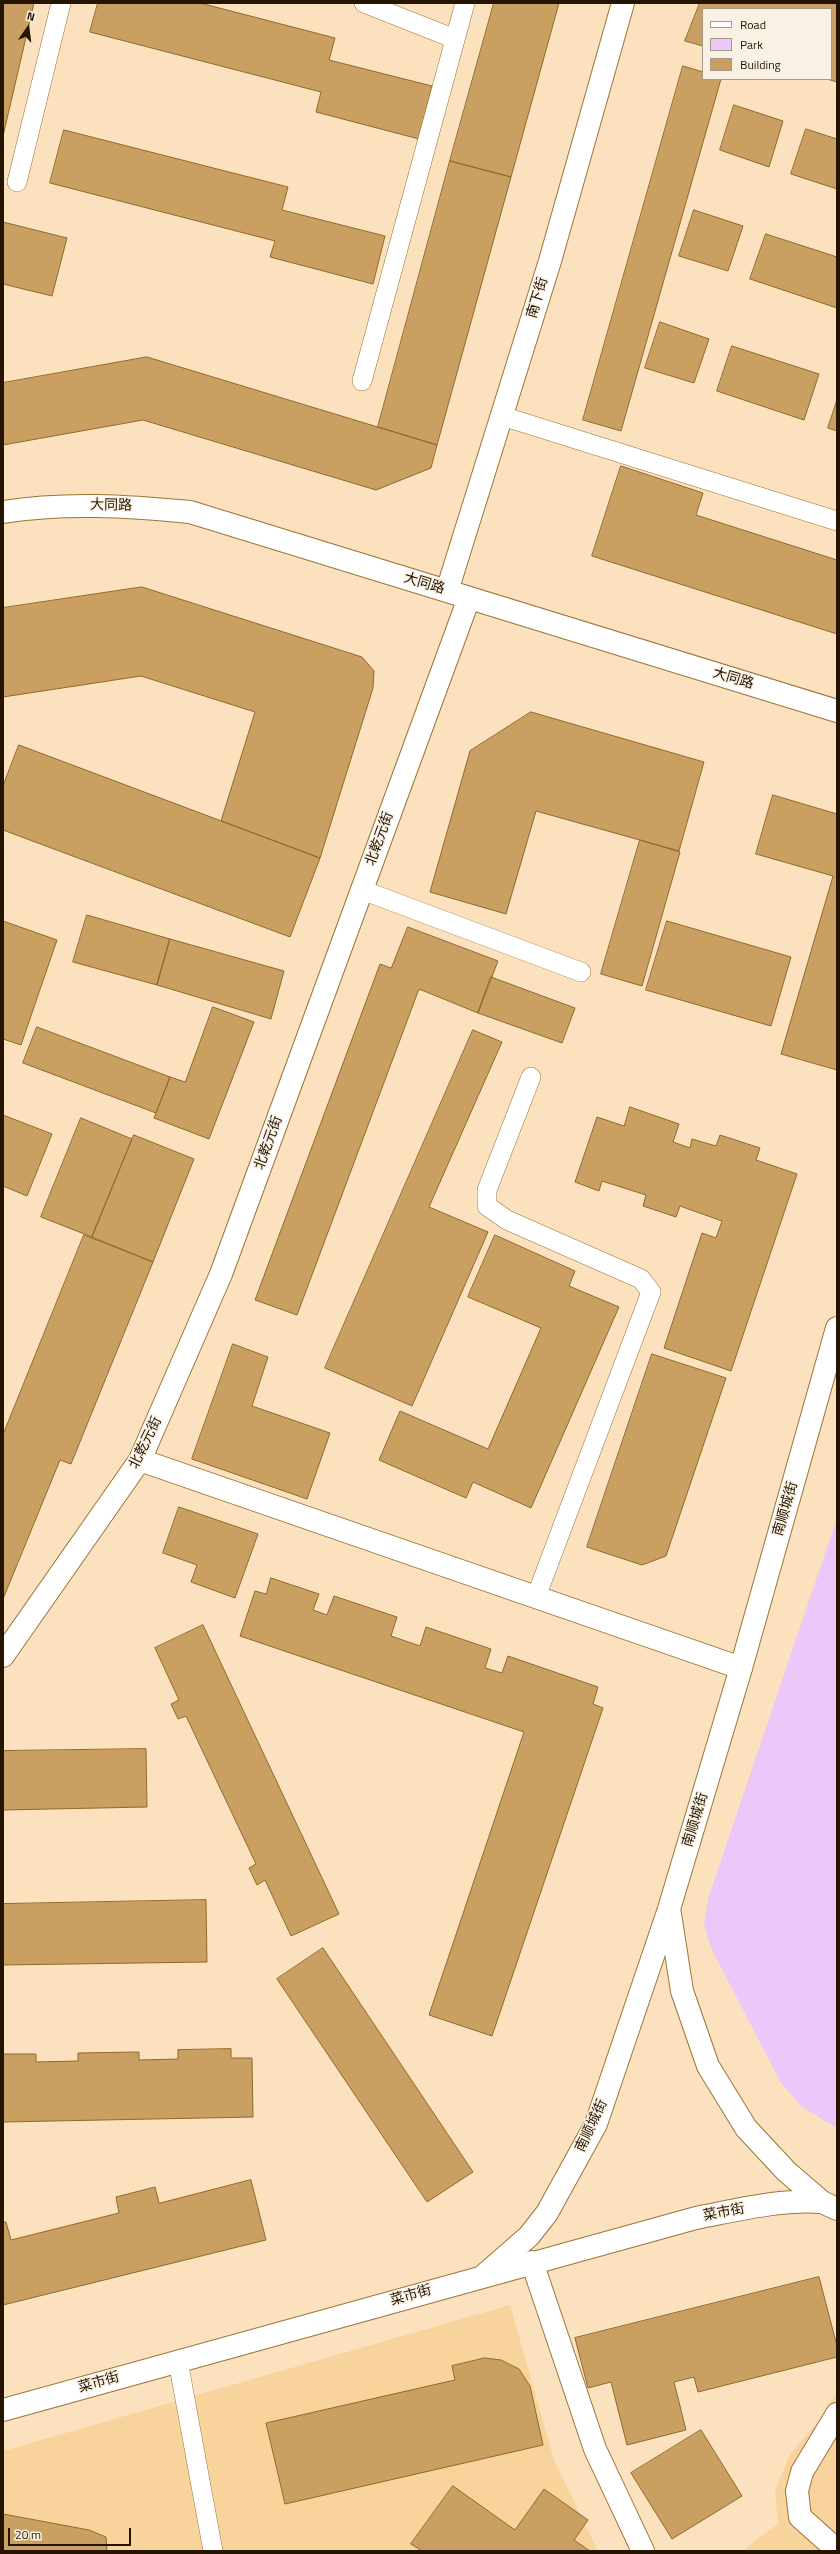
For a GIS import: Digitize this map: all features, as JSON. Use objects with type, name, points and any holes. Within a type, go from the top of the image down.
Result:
[{"type":"street","name":"南下街","points":[[447,591],[550,262],[623,3]]},
{"type":"street","name":"大同路","points":[[3,512],[38,506],[121,505],[190,512],[837,711]]},
{"type":"street","name":"北乾元街","points":[[3,1656],[140,1460],[221,1274],[469,598]]},
{"type":"street","name":"南顺城街","points":[[483,2276],[529,2236],[547,2213],[596,2124],[669,1909],[741,1668],[837,1328]]},
{"type":"street","points":[[140,1460],[741,1668]]},
{"type":"street","points":[[669,1909],[682,1991],[708,2066],[746,2128],[786,2171],[830,2206]]},
{"type":"street","name":"菜市街","points":[[3,2410],[532,2262],[696,2218],[765,2205],[802,2201],[830,2206]]},
{"type":"street","points":[[532,2262],[595,2449],[642,2551]]},
{"type":"street","points":[[837,2414],[802,2472],[798,2491],[800,2516],[837,2550]]},
{"type":"lane","points":[[18,182],[61,3]]},
{"type":"lane","points":[[364,3],[455,39]]},
{"type":"lane","points":[[362,381],[465,3]]},
{"type":"lane","points":[[502,416],[837,521]]},
{"type":"lane","points":[[362,890],[581,972]]},
{"type":"lane","points":[[531,1076],[487,1190],[487,1206],[507,1220],[641,1279],[651,1292],[536,1597]]},
{"type":"lane","points":[[178,2361],[213,2551]]},
{"type":"shaded area","points":[[510,2305],[554,2460],[598,2551],[3,2551],[3,2451]]},
{"type":"shaded area","points":[[837,2392],[837,2551],[742,2551],[778,2524],[775,2491],[790,2454],[819,2421]]},
{"type":"green space","points":[[837,1518],[837,2128],[801,2106],[781,2083],[711,1948],[704,1925],[709,1896]]},
{"type":"building","points":[[3,3],[34,3],[3,136]]},
{"type":"building","points":[[98,3],[200,3],[335,38],[329,60],[432,86],[419,139],[316,112],[321,92],[90,32]]},
{"type":"building","points":[[494,3],[559,3],[511,177],[450,161]]},
{"type":"building","points":[[700,3],[837,3],[837,82],[830,80],[832,80],[832,8],[702,8],[702,46],[685,41]]},
{"type":"building","points":[[683,66],[702,72],[702,80],[721,80],[621,431],[583,420]]},
{"type":"building","points":[[734,105],[783,121],[769,167],[720,150]]},
{"type":"building","points":[[806,129],[837,139],[837,189],[791,174]]},
{"type":"building","points":[[64,130],[288,187],[282,210],[385,236],[373,284],[270,257],[275,241],[50,183]]},
{"type":"building","points":[[450,161],[511,177],[437,445],[378,427]]},
{"type":"building","points":[[694,210],[743,226],[728,271],[679,256]]},
{"type":"building","points":[[3,222],[67,238],[52,296],[3,284]]},
{"type":"building","points":[[766,234],[837,257],[837,308],[750,279]]},
{"type":"building","points":[[660,322],[709,339],[694,383],[645,368]]},
{"type":"building","points":[[732,346],[819,374],[804,420],[717,391]]},
{"type":"building","points":[[147,357],[437,445],[431,468],[376,490],[143,420],[3,445],[3,383]]},
{"type":"building","points":[[837,400],[837,431],[828,428]]},
{"type":"building","points":[[621,466],[703,493],[696,515],[837,560],[837,634],[592,556]]},
{"type":"building","points":[[142,587],[362,657],[374,671],[373,688],[320,858],[221,821],[255,712],[141,676],[3,697],[3,608]]},
{"type":"building","points":[[531,712],[704,762],[679,851],[536,811],[506,914],[430,892],[470,751]]},
{"type":"building","points":[[19,745],[320,858],[290,937],[3,830],[3,786]]},
{"type":"building","points":[[773,795],[837,814],[837,1070],[781,1054],[833,876],[756,854]]},
{"type":"building","points":[[640,840],[680,852],[642,986],[601,974]]},
{"type":"building","points":[[87,915],[170,939],[157,985],[73,962]]},
{"type":"building","points":[[3,921],[57,940],[21,1045],[3,1039]]},
{"type":"building","points":[[667,921],[791,957],[771,1026],[646,990]]},
{"type":"building","points":[[408,927],[498,961],[478,1013],[419,989],[297,1315],[255,1300],[380,964],[391,968]]},
{"type":"building","points":[[170,939],[284,971],[271,1019],[157,985]]},
{"type":"building","points":[[491,977],[575,1008],[562,1043],[478,1013]]},
{"type":"building","points":[[213,1007],[254,1022],[209,1139],[154,1118],[170,1077],[185,1082]]},
{"type":"building","points":[[37,1027],[170,1077],[156,1113],[23,1063]]},
{"type":"building","points":[[473,1030],[502,1042],[429,1207],[488,1232],[412,1406],[325,1368]]},
{"type":"building","points":[[630,1107],[679,1124],[673,1142],[690,1148],[692,1139],[716,1146],[720,1135],[760,1148],[756,1160],[797,1174],[731,1371],[664,1348],[702,1233],[716,1238],[722,1221],[680,1206],[676,1217],[643,1206],[646,1195],[602,1181],[599,1191],[575,1182],[597,1117],[624,1126]]},
{"type":"building","points":[[3,1115],[52,1134],[27,1196],[3,1186]]},
{"type":"building","points":[[81,1118],[132,1139],[92,1237],[41,1217]]},
{"type":"building","points":[[134,1135],[194,1159],[153,1262],[92,1237]]},
{"type":"building","points":[[84,1235],[153,1262],[71,1464],[60,1460],[3,1599],[3,1435]]},
{"type":"building","points":[[495,1235],[575,1271],[569,1286],[619,1307],[531,1508],[473,1482],[466,1498],[379,1460],[400,1411],[488,1449],[541,1328],[468,1297]]},
{"type":"building","points":[[233,1344],[268,1357],[252,1406],[330,1433],[307,1499],[192,1459]]},
{"type":"building","points":[[652,1354],[726,1378],[666,1556],[642,1565],[587,1547]]},
{"type":"building","points":[[179,1507],[258,1534],[235,1598],[191,1582],[197,1565],[163,1553]]},
{"type":"building","points":[[271,1578],[319,1594],[313,1610],[327,1615],[334,1596],[397,1617],[391,1636],[420,1646],[426,1627],[491,1649],[485,1668],[502,1673],[508,1656],[598,1687],[593,1704],[603,1708],[492,2036],[429,2015],[524,1732],[240,1636],[255,1591],[266,1594]]},
{"type":"building","points":[[203,1625],[339,1914],[291,1936],[265,1880],[257,1885],[249,1868],[256,1864],[186,1716],[178,1719],[171,1704],[179,1700],[155,1648]]},
{"type":"building","points":[[146,1749],[147,1807],[3,1810],[3,1751]]},
{"type":"building","points":[[206,1900],[207,1962],[3,1965],[3,1904]]},
{"type":"building","points":[[323,1948],[473,2172],[427,2202],[277,1979]]},
{"type":"building","points":[[231,2049],[231,2058],[252,2058],[253,2117],[3,2122],[3,2054],[36,2054],[36,2062],[78,2061],[78,2053],[139,2052],[139,2060],[178,2059],[178,2050]]},
{"type":"building","points":[[251,2180],[266,2240],[3,2305],[3,2222],[6,2222],[11,2240],[119,2213],[116,2197],[155,2187],[159,2203]]},
{"type":"building","points":[[819,2277],[837,2346],[837,2357],[698,2392],[694,2377],[674,2382],[686,2430],[627,2445],[611,2382],[588,2388],[575,2338]]},
{"type":"building","points":[[485,2358],[501,2360],[519,2369],[530,2386],[543,2445],[285,2504],[266,2423],[455,2380],[452,2366]]},
{"type":"building","points":[[701,2430],[742,2496],[672,2539],[631,2473]]},
{"type":"building","points":[[453,2486],[515,2530],[544,2489],[588,2520],[574,2540],[590,2551],[422,2551],[411,2544]]},
{"type":"building","points":[[3,2514],[89,2530],[106,2537],[107,2551],[3,2551]]}]
